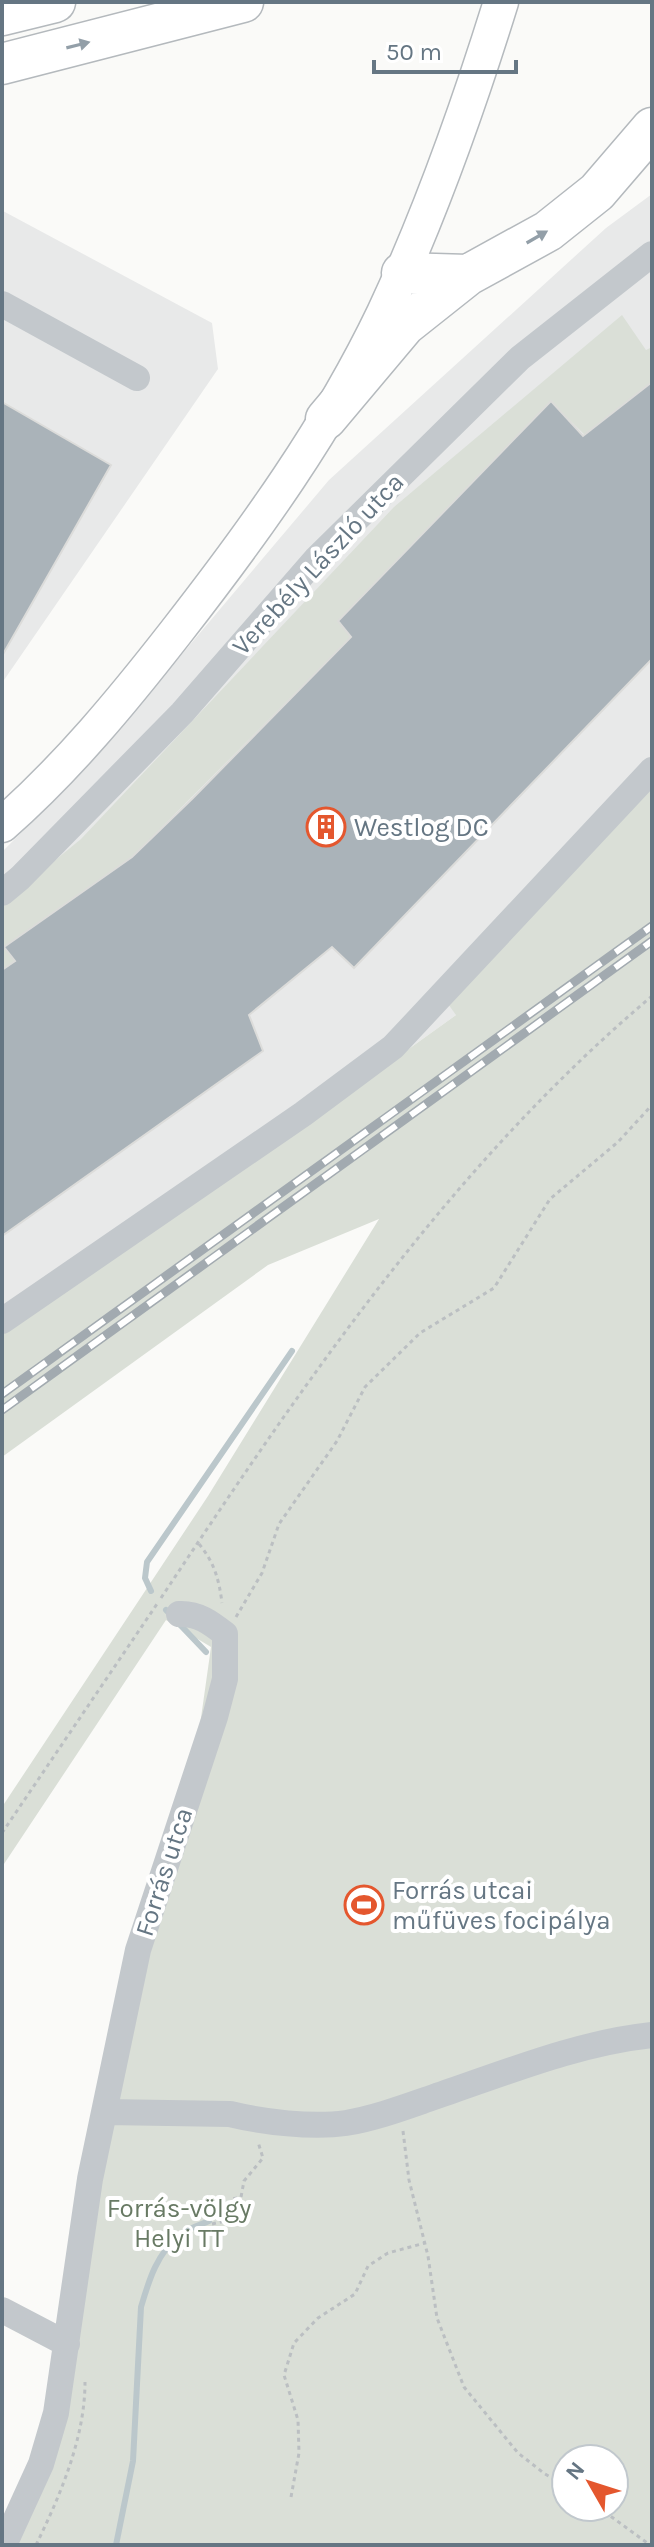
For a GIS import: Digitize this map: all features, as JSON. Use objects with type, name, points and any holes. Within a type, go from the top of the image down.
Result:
[{"type":"highway","points":[[2,15],[55,2]]},
{"type":"highway","points":[[2,64],[243,2]]},
{"type":"highway","points":[[326,419],[405,325],[468,275],[548,231],[597,192],[652,128]]},
{"type":"highway","points":[[402,273],[468,275]]},
{"type":"main road","points":[[2,825],[61,770],[142,676],[264,516],[326,419],[383,316],[402,273],[442,176],[501,2]]},
{"type":"street","name":"Verebély László utca","points":[[2,893],[182,713],[316,559],[520,358],[652,254]]},
{"type":"street","points":[[2,304],[137,378]]},
{"type":"street","points":[[2,1321],[303,1114],[393,1047],[652,770]]},
{"type":"street","points":[[179,1614],[189,1613],[208,1621],[225,1634]]},
{"type":"street","name":"Forrás utca","points":[[4,2545],[41,2464],[56,2413],[90,2179],[138,1950],[215,1717],[225,1679],[225,1634]]},
{"type":"street","points":[[106,2112],[230,2114],[251,2119],[342,2124],[375,2117],[530,2064],[618,2039],[652,2035]]},
{"type":"street","points":[[2,2310],[67,2344]]},
{"type":"path","points":[[2,1833],[294,1403],[406,1251],[466,1178],[556,1084],[652,996]]},
{"type":"path","points":[[225,1634],[262,1573],[279,1524],[337,1441],[365,1387],[420,1333],[494,1288],[550,1199],[618,1142],[652,1105]]},
{"type":"path","points":[[198,1543],[211,1558],[219,1581],[225,1634]]},
{"type":"path","points":[[400,2109],[409,2180],[425,2243],[437,2318],[464,2387],[518,2453],[550,2477]]},
{"type":"path","points":[[212,2224],[229,2220],[232,2199],[241,2197],[244,2181],[263,2158],[251,2119]]},
{"type":"path","points":[[291,2497],[299,2453],[298,2420],[284,2375],[294,2343],[318,2318],[355,2294],[368,2266],[388,2253],[425,2243]]},
{"type":"path","points":[[620,2523],[650,2545]]},
{"type":"shaded area","points":[[652,194],[652,863],[456,1015],[232,1176],[2,1332],[2,852],[91,762],[329,480],[606,228]]},
{"type":"shaded area","points":[[3,211],[212,323],[218,369],[2,683]]},
{"type":"green space","points":[[622,315],[646,350],[652,347],[652,386],[590,440],[551,402],[338,621],[351,637],[132,857],[5,947],[15,961],[2,971],[2,904],[81,839],[394,507]]},
{"type":"green space","name":"Forrás-völgy Helyi TT","points":[[652,781],[652,2545],[4,2545],[41,2464],[90,2179],[199,1732],[211,1647],[166,1620],[2,1867],[2,1807],[208,1496],[379,1219],[268,1265],[2,1457],[2,1332],[232,1176],[456,1015],[443,997]]},
{"type":"building","name":"Westlog DC","points":[[652,382],[652,659],[354,968],[332,947],[249,1015],[263,1051],[2,1236],[2,970],[15,961],[4,947],[132,857],[193,798],[351,637],[338,621],[551,401],[583,436]]},
{"type":"building","points":[[2,402],[111,465],[2,656]]},
{"type":"waterway","points":[[151,1591],[145,1578],[147,1562],[292,1351]]},
{"type":"waterway","points":[[166,1610],[206,1652]]},
{"type":"waterway","points":[[116,2545],[133,2461],[141,2307],[151,2277],[165,2250],[183,2233],[209,2221]]},
{"type":"railway","points":[[2,1394],[652,926]]},
{"type":"railway","points":[[2,1410],[652,941]]},
{"type":"place","name":"Westlog DC","points":[[326,827]]},
{"type":"place","name":"Forrás utcai műfüves focipálya","points":[[364,1905]]}]
